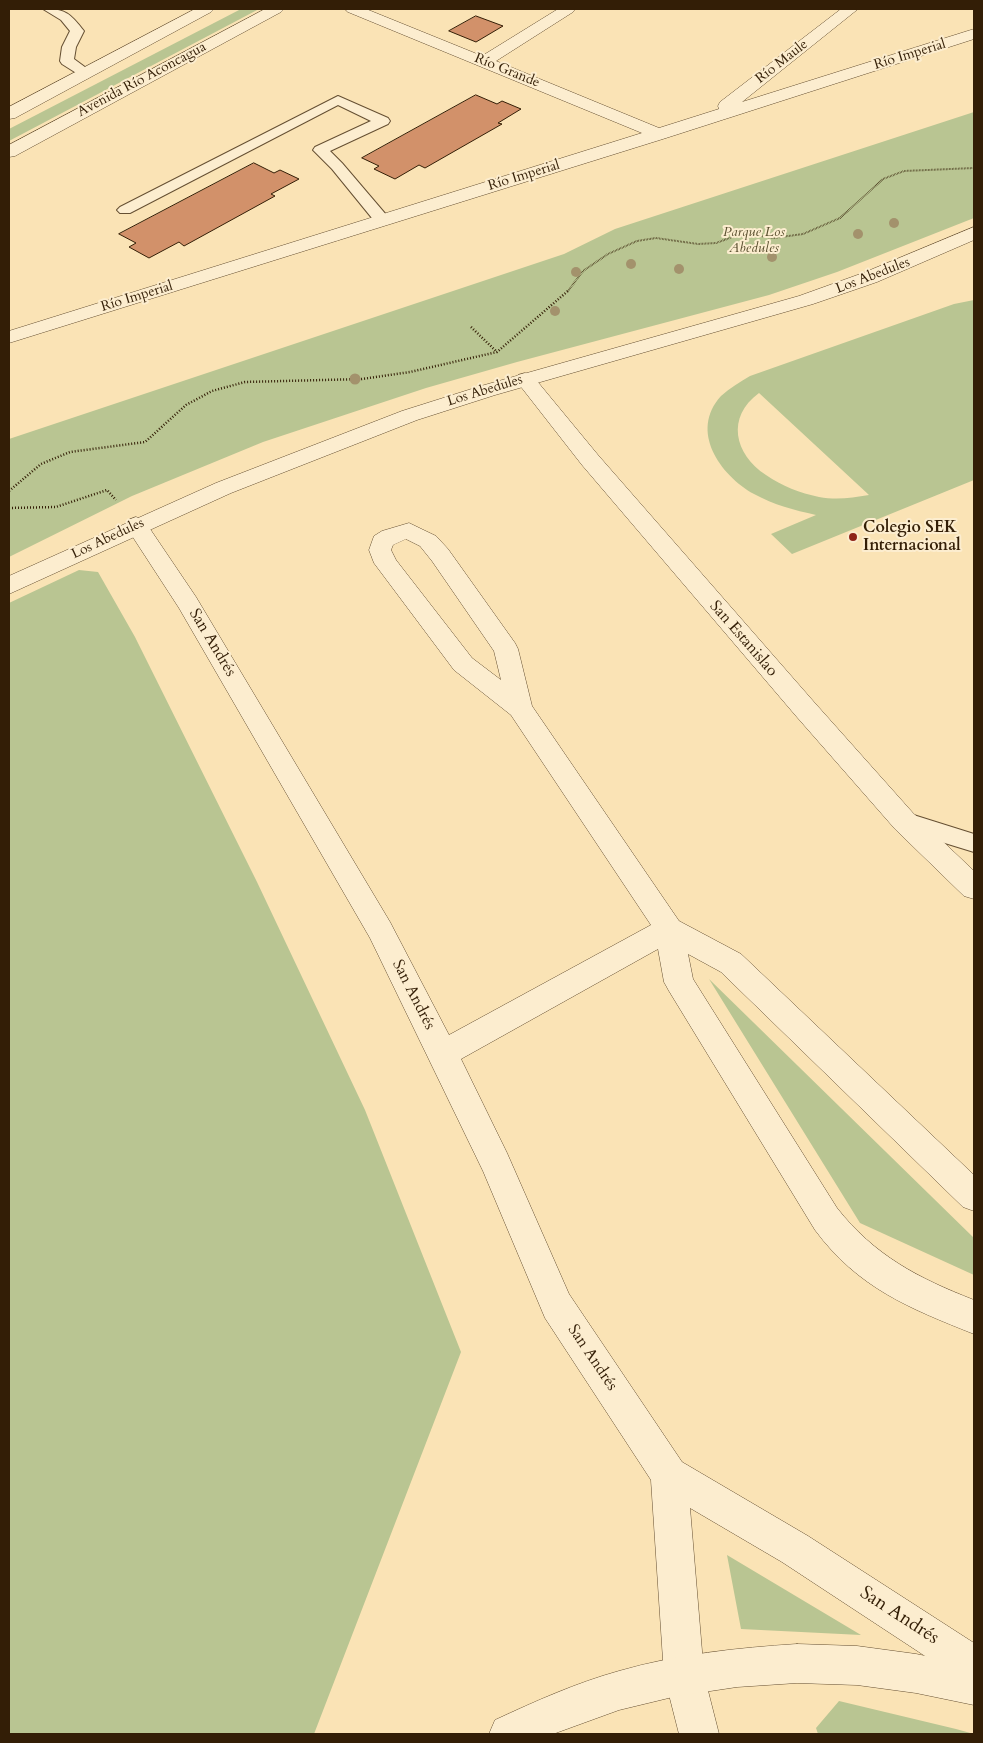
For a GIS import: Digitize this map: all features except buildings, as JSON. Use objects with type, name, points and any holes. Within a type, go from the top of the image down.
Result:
[{"type":"street","name":"Avenida Río Aconcagua","points":[[9,114],[206,9]]},
{"type":"street","name":"Avenida Río Aconcagua","points":[[9,152],[276,9]]},
{"type":"street","name":"Río Grande","points":[[353,9],[660,134]]},
{"type":"street","points":[[484,62],[568,9]]},
{"type":"street","name":"Río Maule","points":[[713,116],[850,9]]},
{"type":"street","name":"Río Imperial","points":[[9,338],[974,34]]},
{"type":"street","name":"Los Abedules","points":[[9,586],[136,525],[289,461],[439,405],[524,379],[684,336],[807,300],[911,261],[974,233]]},
{"type":"street","name":"San Estanislao","points":[[524,379],[590,460],[709,599],[904,820],[974,888]]},
{"type":"street","name":"San Andrés","points":[[136,525],[188,604],[380,930],[496,1164],[557,1306],[669,1475],[795,1549],[974,1665]]},
{"type":"street","points":[[520,708],[506,649],[440,555],[428,542],[410,532],[399,532],[382,542],[380,550],[386,563],[463,664],[520,708],[669,928],[679,982],[826,1219],[849,1247],[884,1274],[936,1302],[974,1317]]},
{"type":"street","points":[[443,1054],[669,928]]},
{"type":"street","points":[[669,928],[731,963],[974,1196]]},
{"type":"street","name":"San Andrés","points":[[669,1475],[684,1675],[699,1734]]},
{"type":"street","points":[[509,1734],[528,1724],[605,1694],[684,1675],[768,1665],[855,1666],[942,1677],[974,1686]]},
{"type":"lane","points":[[50,9],[66,17],[77,31],[69,47],[67,61],[86,73]]},
{"type":"lane","points":[[125,210],[338,100],[383,121],[320,150],[382,220]]},
{"type":"lane","points":[[904,820],[974,843]]},
{"type":"path","points":[[9,491],[41,464],[70,452],[145,442],[186,405],[212,391],[245,382],[362,379],[410,372],[496,352],[566,294],[583,272],[608,254],[637,241],[656,238],[698,244],[716,243],[735,236],[754,235],[774,238],[803,234],[840,218],[883,179],[904,172],[974,168]]},
{"type":"path","points":[[9,508],[56,507],[107,490],[136,525]]},
{"type":"green space","points":[[241,9],[259,9],[9,141],[9,129]]},
{"type":"green space","name":"Parque Los Abedules","points":[[974,112],[974,218],[837,272],[769,295],[426,388],[263,442],[132,496],[9,557],[9,439],[564,254],[615,229]]},
{"type":"green space","points":[[974,300],[974,480],[792,554],[771,534],[816,515],[784,507],[762,498],[730,476],[720,464],[708,437],[708,423],[712,409],[721,396],[750,376],[954,304]],"holes":[[[759,393],[869,495],[844,498],[819,497],[791,489],[766,475],[747,457],[738,435],[738,424],[742,413],[749,403]]]},
{"type":"green space","points":[[79,570],[98,572],[135,637],[257,882],[365,1110],[461,1352],[314,1734],[9,1734],[9,603]]},
{"type":"green space","points":[[709,979],[974,1238],[974,1275],[860,1223]]},
{"type":"green space","points":[[727,1555],[861,1635],[741,1629]]},
{"type":"green space","points":[[839,1701],[974,1734],[818,1734],[816,1728]]},
{"type":"place","name":"Colegio SEK Internacional","points":[[853,537]]}]
